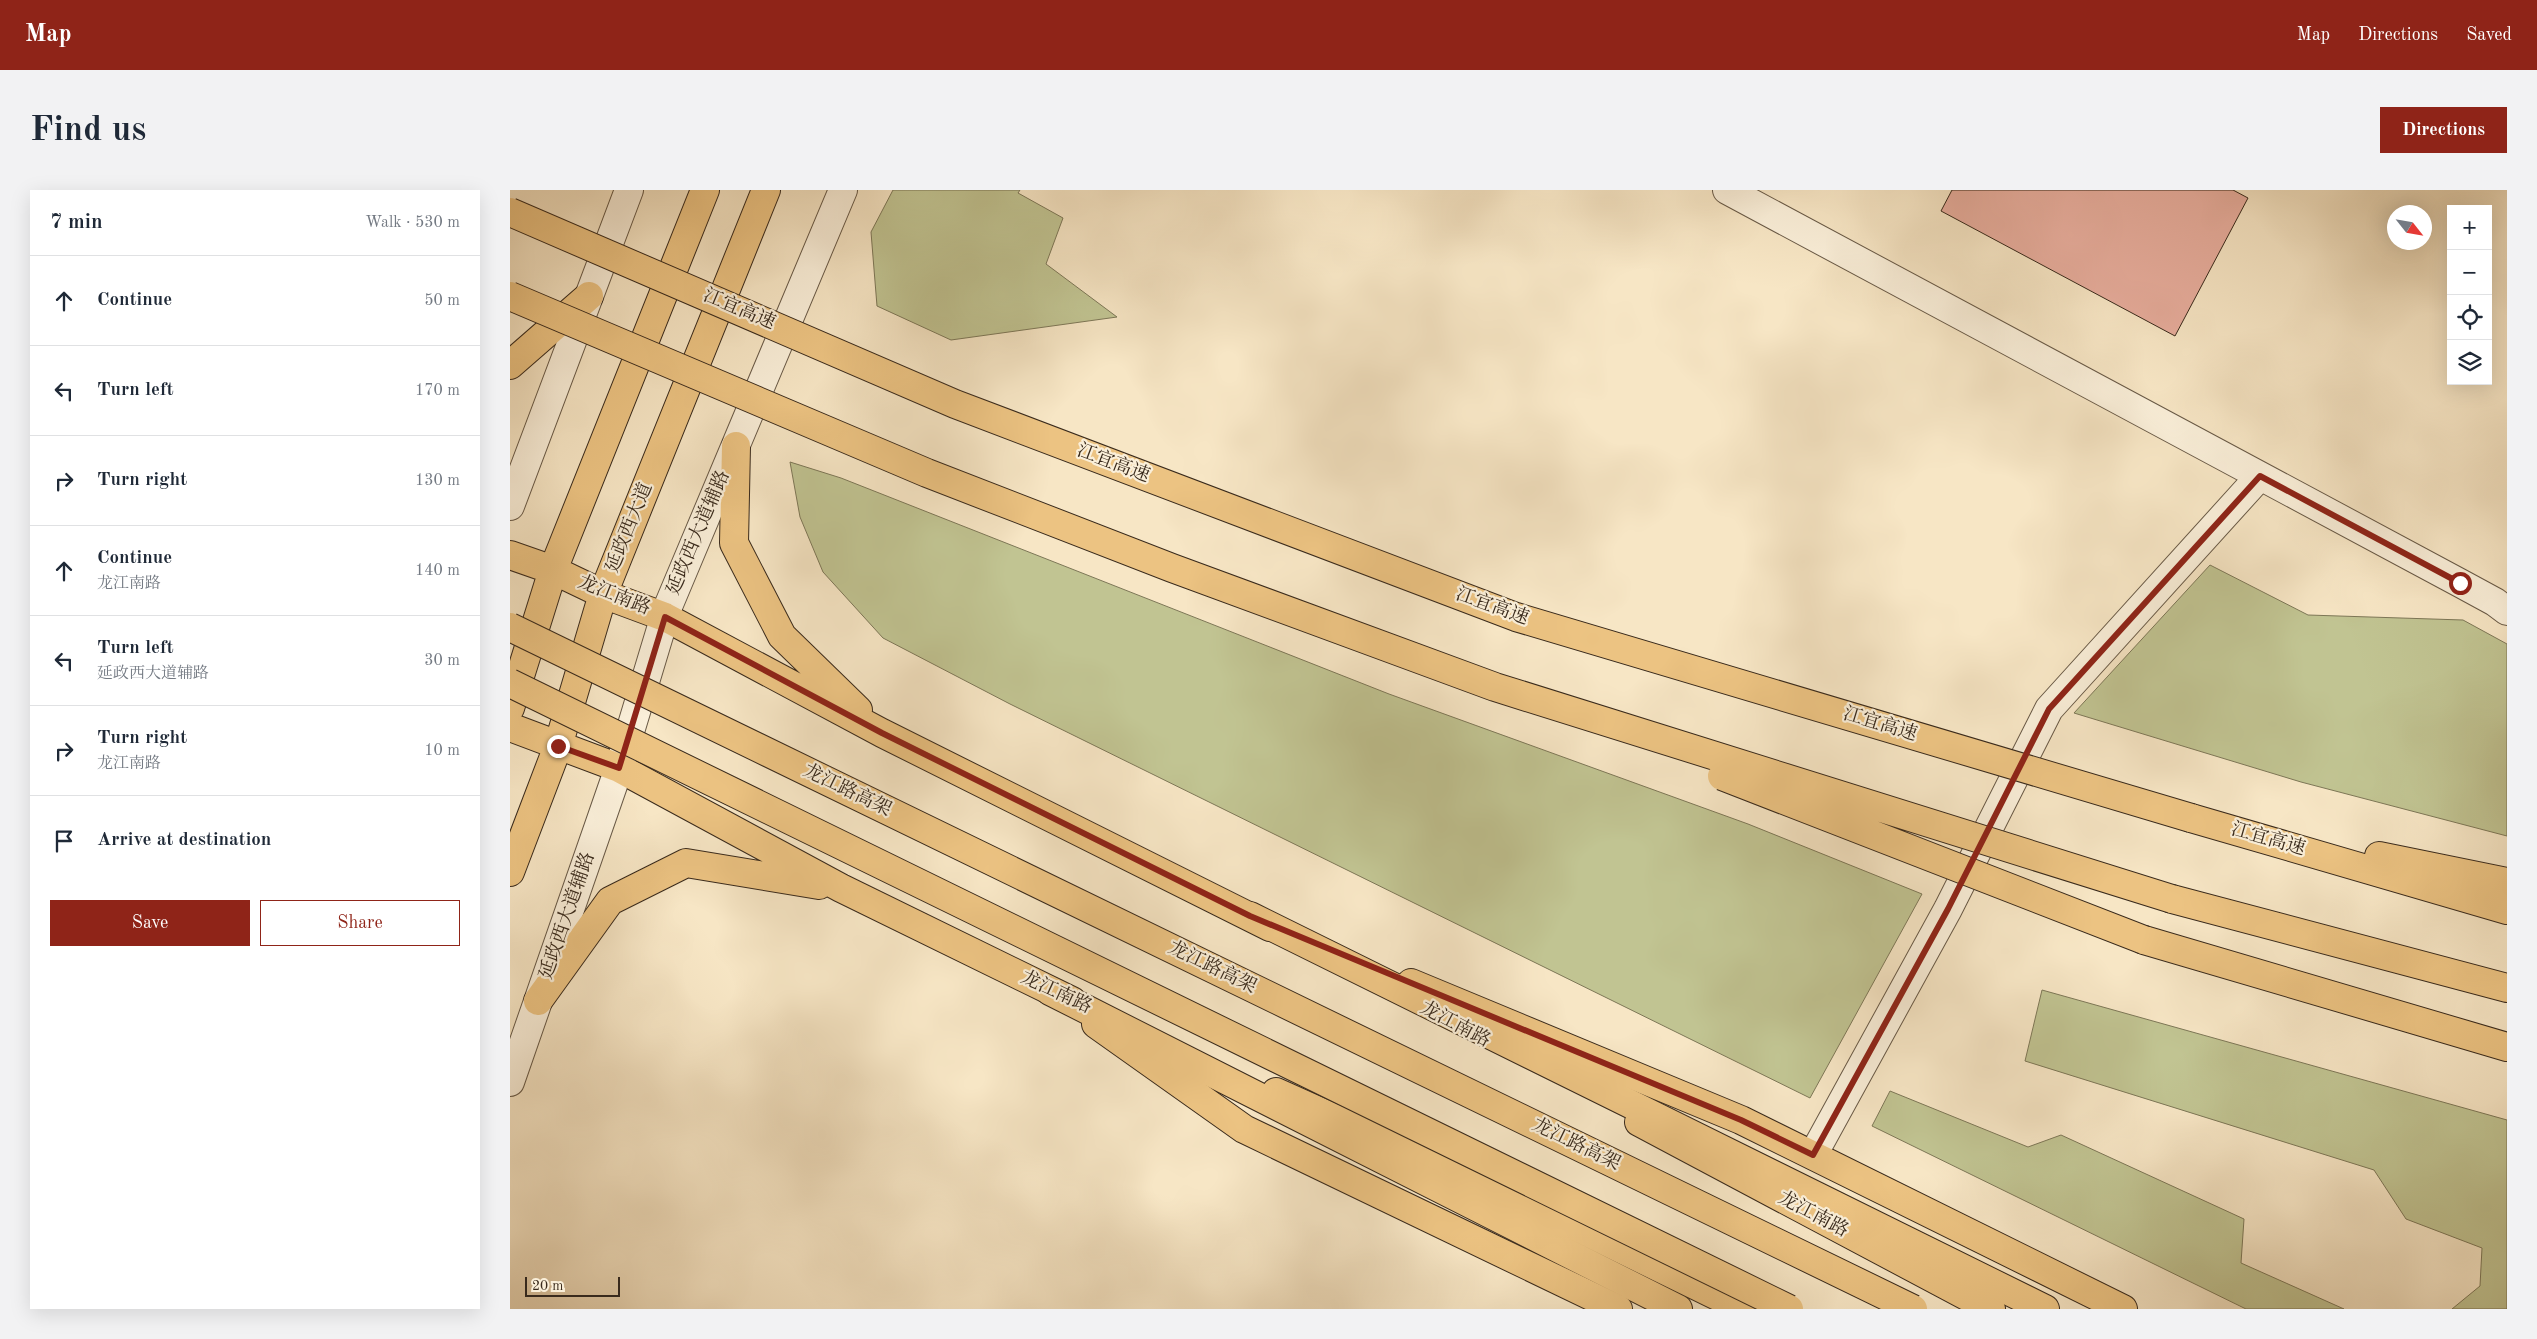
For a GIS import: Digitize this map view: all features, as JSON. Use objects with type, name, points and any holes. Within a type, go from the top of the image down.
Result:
[{"type":"main road","points":[[510,708],[553,570],[705,190]]},
{"type":"main road","name":"延政西大道","points":[[510,872],[558,746],[603,594],[766,190]]},
{"type":"main road","name":"江宜高速","points":[[510,212],[955,404],[1516,617],[2507,910]]},
{"type":"main road","points":[[510,296],[936,476],[1172,568],[1494,687],[2144,940],[2507,1046]]},
{"type":"main road","points":[[510,365],[589,296]]},
{"type":"main road","points":[[736,446],[734,543],[777,628],[782,636],[882,733]]},
{"type":"main road","name":"龙江南路","points":[[510,555],[553,570],[603,594],[665,617],[882,733],[1250,916]]},
{"type":"main road","name":"龙江路高架","points":[[510,627],[1913,1309]]},
{"type":"main road","points":[[510,683],[1789,1309]]},
{"type":"main road","points":[[1494,687],[2172,899],[2507,988]]},
{"type":"main road","name":"龙江南路","points":[[510,727],[619,768],[841,888],[1050,991],[1555,1217],[1744,1309]]},
{"type":"main road","points":[[2191,818],[2507,882]]},
{"type":"main road","points":[[538,1001],[610,901],[686,863],[841,888]]},
{"type":"main road","points":[[1250,916],[1741,1120],[2123,1309]]},
{"type":"main road","points":[[1250,916],[1995,1297],[2045,1309]]},
{"type":"main road","points":[[1050,991],[1678,1309]]},
{"type":"main road","points":[[1050,991],[1244,1129],[1618,1309]]},
{"type":"street","points":[[510,506],[629,190]]},
{"type":"street","name":"延政西大道辅路","points":[[510,1082],[619,768],[665,617],[843,190]]},
{"type":"street","points":[[1727,190],[2460,583],[2495,602],[2507,611]]},
{"type":"street","points":[[1813,1155],[1948,909],[2049,709],[2260,476]]},
{"type":"green space","points":[[893,190],[1020,190],[1018,193],[1063,218],[1046,264],[1117,317],[951,340],[877,306],[871,232]]},
{"type":"green space","points":[[790,462],[841,478],[1389,694],[1748,824],[1922,894],[1810,1098],[1010,704],[883,638],[823,572],[800,517]]},
{"type":"green space","points":[[2210,565],[2308,615],[2463,620],[2507,644],[2507,836],[2301,782],[2074,713]]},
{"type":"green space","points":[[2042,990],[2507,1120],[2507,1309],[2452,1309],[2480,1286],[2482,1248],[2406,1219],[2374,1170],[2025,1061]]},
{"type":"green space","points":[[1890,1091],[2028,1147],[2061,1135],[2244,1219],[2241,1263],[2344,1309],[2246,1309],[1872,1126]]},
{"type":"building","points":[[1952,190],[2233,190],[2248,198],[2175,336],[1941,211]]},
{"type":"route","points":[[558,746],[619,768],[665,617],[882,733],[1250,916],[1741,1120],[1813,1155],[1948,909],[2049,709],[2260,476],[2460,583]]}]
